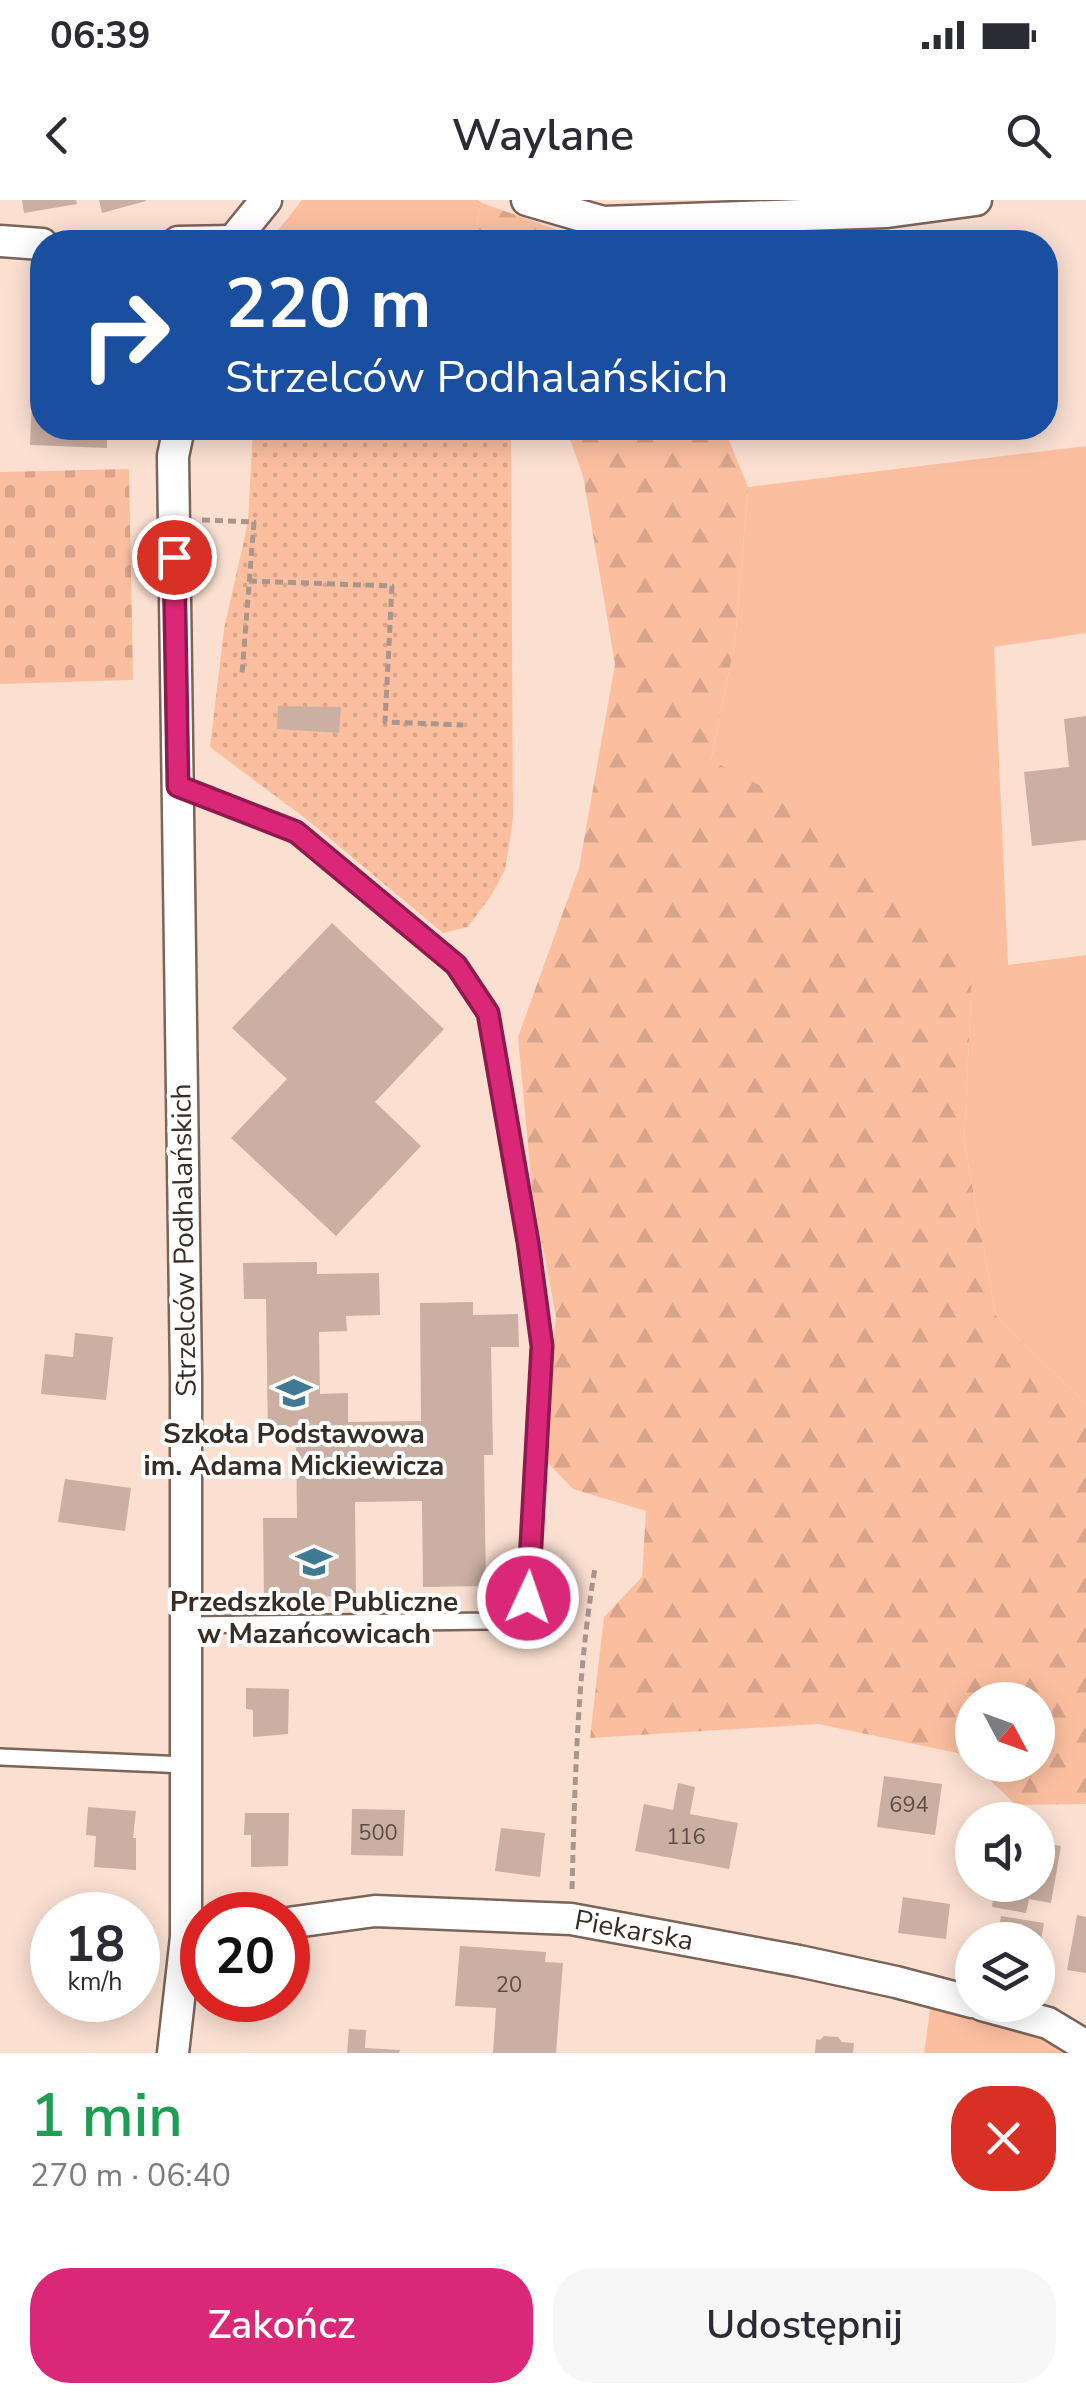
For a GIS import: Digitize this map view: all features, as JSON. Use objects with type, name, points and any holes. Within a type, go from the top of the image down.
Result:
[{"type":"street","points":[[242,230],[266,200]]},
{"type":"street","points":[[528,200],[602,222],[887,212],[976,200]]},
{"type":"street","points":[[0,241],[30,243]]},
{"type":"street","name":"Strzelców Podhalańskich","points":[[176,440],[186,1765],[192,1892]]},
{"type":"street","name":"Piekarska","points":[[310,1920],[376,1911],[571,1920],[799,1961],[955,1998]]},
{"type":"street","name":"Strzelców Podhalańskich","points":[[172,2053],[180,2010]]},
{"type":"street","points":[[1044,2022],[1086,2046]]},
{"type":"lane","points":[[178,786],[296,832],[456,965],[488,1013],[542,1346],[528,1598],[514,1616],[489,1622],[186,1625]]},
{"type":"lane","points":[[0,1757],[186,1765]]},
{"type":"path","points":[[174,519],[254,522],[242,674]]},
{"type":"path","points":[[249,581],[392,586],[385,722],[463,725]]},
{"type":"path","points":[[571,1920],[578,1709],[595,1568]]},
{"type":"green space","points":[[302,200],[482,203],[475,230],[278,230]]},
{"type":"green space","points":[[482,203],[557,230],[475,230]]},
{"type":"green space","points":[[252,440],[511,440],[513,820],[505,870],[468,927],[443,933],[305,818],[210,747],[224,629],[248,522]]},
{"type":"green space","points":[[570,440],[729,440],[748,487],[735,642],[711,760],[796,804],[972,977],[964,1141],[996,1316],[1086,1404],[1086,1804],[1013,1802],[992,1782],[1055,1782],[1055,1682],[955,1682],[955,1753],[818,1724],[590,1738],[604,1617],[642,1577],[646,1511],[573,1489],[541,1456],[556,1317],[532,1189],[518,1037],[579,868],[615,664],[583,476]]},
{"type":"green space","points":[[1086,446],[1086,633],[994,647],[1008,965],[1086,955],[1086,1404],[996,1316],[964,1141],[972,977],[711,760],[735,642],[748,487]]},
{"type":"green space","points":[[129,469],[133,680],[0,684],[0,472]]},
{"type":"green space","points":[[931,2003],[955,2010],[955,2022],[992,2022],[1043,2038],[1069,2053],[924,2053]]},
{"type":"building","points":[[22,200],[76,200],[77,204],[24,213]]},
{"type":"building","points":[[99,200],[146,200],[146,201],[102,213]]},
{"type":"building","points":[[30,440],[107,440],[107,448],[30,445]]},
{"type":"building","points":[[278,706],[341,707],[339,733],[277,729]]},
{"type":"building","points":[[1086,716],[1086,840],[1032,846],[1024,772],[1069,767],[1064,719]]},
{"type":"building","points":[[332,923],[444,1029],[375,1102],[421,1146],[336,1236],[231,1138],[287,1079],[232,1028]]},
{"type":"building","points":[[317,1262],[317,1274],[379,1273],[380,1315],[346,1316],[347,1331],[319,1332],[320,1394],[348,1393],[348,1422],[421,1421],[420,1303],[473,1302],[473,1315],[518,1314],[519,1347],[491,1347],[493,1455],[484,1455],[486,1586],[423,1587],[422,1501],[355,1502],[356,1596],[264,1597],[263,1518],[297,1518],[296,1438],[268,1439],[266,1299],[244,1299],[243,1263]]},
{"type":"building","points":[[75,1333],[113,1337],[106,1400],[41,1394],[45,1354],[73,1357]]},
{"type":"building","points":[[65,1479],[131,1488],[125,1531],[58,1522]]},
{"type":"building","points":[[246,1688],[289,1689],[288,1734],[253,1737],[253,1710],[246,1709]]},
{"type":"building","points":[[884,1776],[942,1784],[935,1835],[877,1827]]},
{"type":"building","points":[[678,1783],[695,1787],[690,1814],[738,1823],[729,1869],[635,1851],[644,1804],[673,1810]]},
{"type":"building","points":[[88,1807],[136,1811],[136,1870],[94,1867],[96,1836],[86,1835]]},
{"type":"building","points":[[352,1809],[405,1810],[403,1856],[351,1855]]},
{"type":"building","points":[[245,1813],[289,1813],[288,1866],[251,1867],[251,1835],[244,1835]]},
{"type":"building","points":[[501,1828],[545,1833],[540,1877],[495,1871]]},
{"type":"building","points":[[1055,1845],[1061,1846],[1055,1880]]},
{"type":"building","points":[[903,1897],[950,1904],[946,1939],[898,1933]]},
{"type":"building","points":[[993,1902],[1028,1902],[1026,1913],[992,1907]]},
{"type":"building","points":[[1077,1915],[1086,1917],[1086,1973],[1067,1970]]},
{"type":"building","points":[[1001,1916],[1038,1922],[1000,1922]]},
{"type":"building","points":[[460,1946],[546,1952],[545,1962],[563,1963],[556,2053],[493,2053],[496,2008],[455,2006]]},
{"type":"building","points":[[349,2029],[366,2030],[365,2048],[400,2050],[399,2053],[347,2053]]},
{"type":"building","points":[[824,2036],[854,2043],[853,2053],[815,2053],[816,2039]]},
{"type":"place","name":"Szkoła Podstawowa im. Adama Mickiewicza","points":[[294,1393]]},
{"type":"place","name":"Przedszkole Publiczne w Mazańcowicach","points":[[314,1562]]},
{"type":"route","points":[[174,557],[178,786],[296,832],[456,965],[488,1013],[542,1346],[528,1598]]}]
